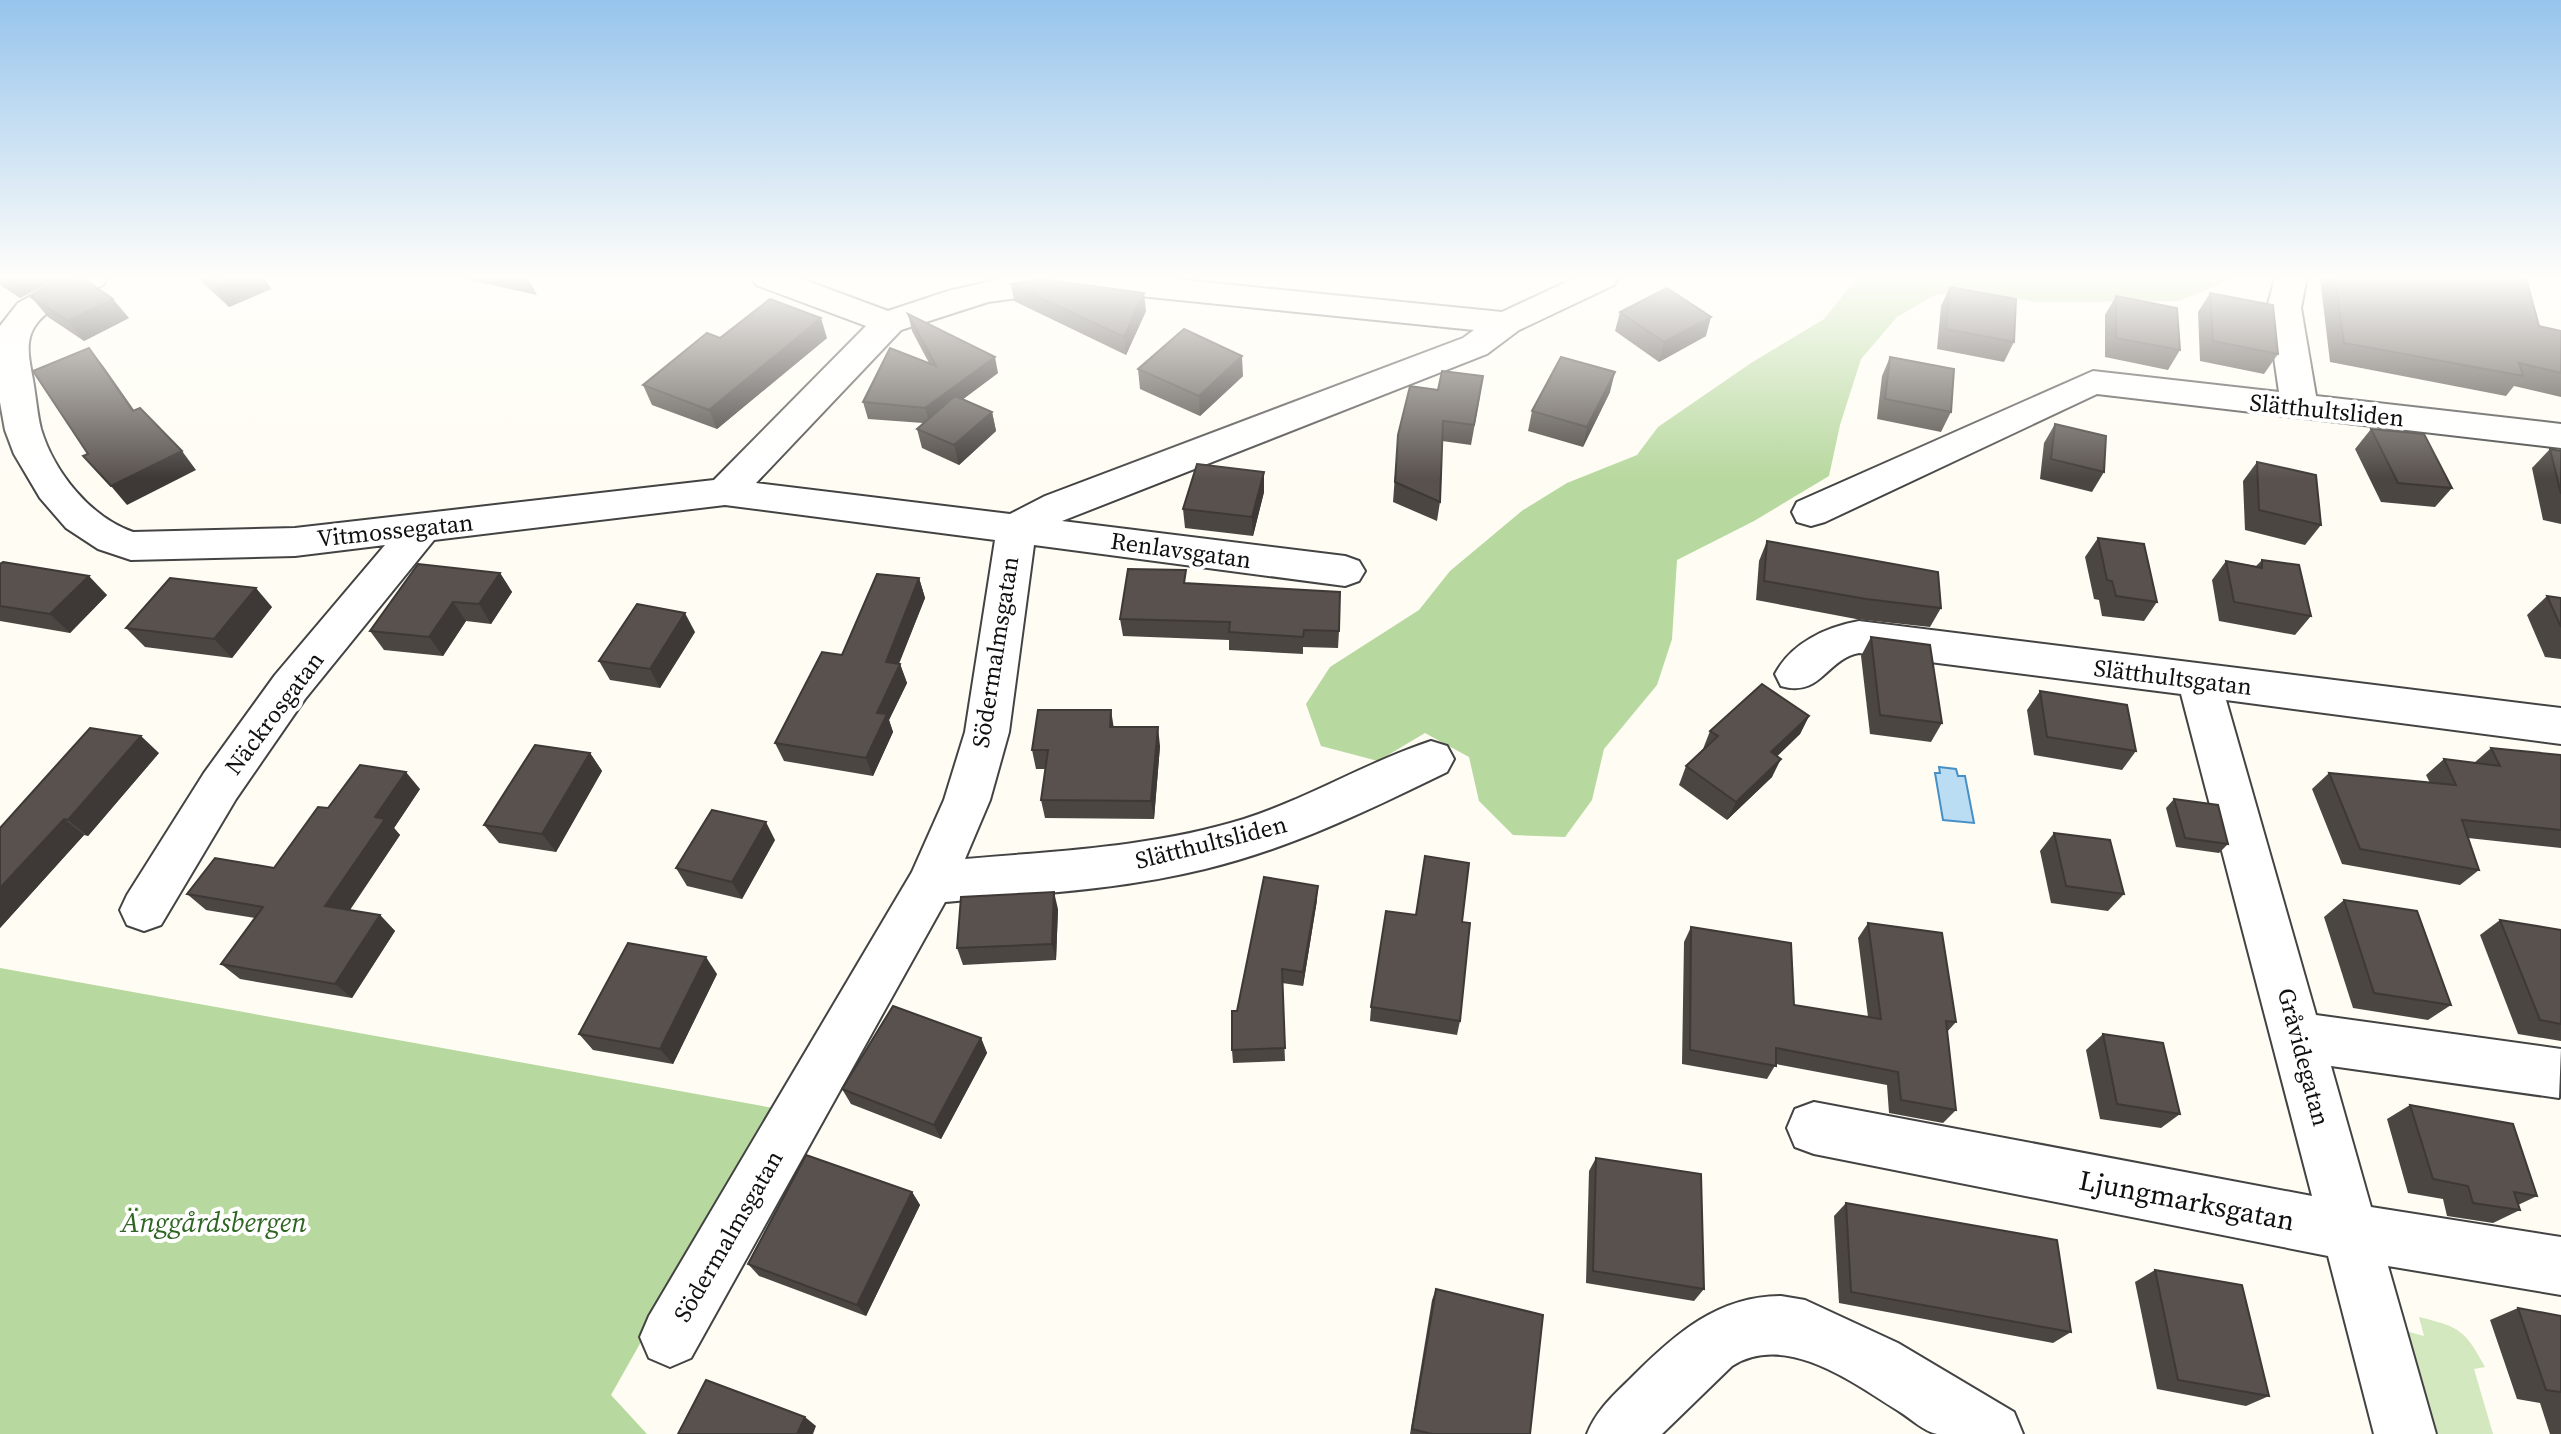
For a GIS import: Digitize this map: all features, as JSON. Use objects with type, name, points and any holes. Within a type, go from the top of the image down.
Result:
[{"type":"street","name":"Vitmossegatan","points":[[12,345],[24,433],[47,477],[79,519],[94,531],[131,546],[162,548],[295,542],[725,492],[825,508],[1017,528]]},
{"type":"street","points":[[725,492],[868,345]]},
{"type":"street","name":"Södermalmsgatan","points":[[670,1337],[931,883],[967,800],[987,732],[1017,528],[1059,506],[1477,345]]},
{"type":"street","points":[[2290,345],[2300,408]]},
{"type":"street","name":"Slätthultsliden","points":[[1811,512],[2093,382],[2561,436]]},
{"type":"street","name":"Näckrosgatan","points":[[144,910],[220,786],[290,687],[422,528]]},
{"type":"street","name":"Renlavsgatan","points":[[1017,528],[1345,571]]},
{"type":"street","name":"Slätthultsgatan","points":[[1796,674],[1837,641],[1859,637],[2561,726]]},
{"type":"street","name":"Gråvidegatan","points":[[2199,681],[2299,1037],[2405,1434]]},
{"type":"street","name":"Slätthultsliden","points":[[931,883],[1112,866],[1177,855],[1289,824],[1431,759]]},
{"type":"street","points":[[2299,1037],[2559,1073]]},
{"type":"street","name":"Ljungmarksgatan","points":[[1814,1128],[2352,1232],[2561,1266]]},
{"type":"street","points":[[1618,1434],[1713,1344],[1742,1331],[1770,1325],[1803,1330],[1866,1361],[1992,1434]]},
{"type":"green space","points":[[1781,345],[1873,345],[1861,359],[1840,425],[1829,476],[1754,521],[1677,560],[1672,639],[1657,685],[1604,749],[1592,800],[1565,837],[1513,835],[1479,801],[1469,757],[1425,733],[1378,761],[1321,746],[1306,704],[1330,667],[1419,610],[1450,571],[1523,510],[1567,483],[1637,455],[1658,427]]},
{"type":"green space","name":"Änggårdsbergen","points":[[0,968],[773,1108],[611,1395],[647,1434],[0,1434]]},
{"type":"green space","points":[[2419,1317],[2453,1327],[2472,1345],[2485,1367],[2474,1369],[2493,1434],[2437,1434],[2406,1331],[2424,1336]]},
{"type":"water","points":[[1939,767],[1956,769],[1958,776],[1965,776],[1974,823],[1943,820],[1935,773],[1940,773]]},
{"type":"building","points":[[692,345],[788,345],[709,410],[643,385]]},
{"type":"building","points":[[925,345],[971,345],[995,357],[925,408],[863,402],[890,348],[936,366]]},
{"type":"building","points":[[1166,345],[1218,345],[1242,356],[1199,396],[1138,369]]},
{"type":"building","points":[[2153,345],[2180,345],[2180,350]]},
{"type":"building","points":[[2233,345],[2277,345],[2278,354]]},
{"type":"building","points":[[2354,345],[2561,345],[2561,373],[2519,363],[2523,376]]},
{"type":"building","points":[[89,348],[133,411],[140,408],[182,451],[111,486],[83,456],[88,454],[33,371]]},
{"type":"building","points":[[1561,357],[1615,372],[1587,427],[1532,411]]},
{"type":"building","points":[[1890,357],[1954,369],[1951,412],[1885,399]]},
{"type":"building","points":[[1442,371],[1483,376],[1474,425],[1443,421],[1440,502],[1395,482],[1398,435],[1410,386],[1438,390]]},
{"type":"building","points":[[955,396],[992,412],[954,445],[917,429]]},
{"type":"building","points":[[2055,424],[2106,436],[2104,472],[2051,459]]},
{"type":"building","points":[[2371,429],[2424,434],[2452,488],[2398,483]]},
{"type":"building","points":[[2550,449],[2561,451],[2561,494]]},
{"type":"building","points":[[2257,462],[2316,475],[2321,525],[2259,510]]},
{"type":"building","points":[[1197,464],[1264,472],[1252,517],[1183,509]]},
{"type":"building","points":[[2098,538],[2144,544],[2157,602],[2116,596],[2112,581],[2107,580]]},
{"type":"building","points":[[1767,541],[1938,572],[1941,608],[1866,599],[1764,581]]},
{"type":"building","points":[[2262,560],[2299,565],[2311,616],[2234,602],[2226,561],[2262,568]]},
{"type":"building","points":[[0,564],[89,576],[50,614],[0,606]]},
{"type":"building","points":[[418,564],[500,573],[479,604],[453,602],[429,637],[370,631]]},
{"type":"building","points":[[1128,569],[1186,570],[1184,583],[1340,592],[1339,631],[1304,630],[1303,637],[1229,632],[1230,622],[1120,619]]},
{"type":"building","points":[[877,574],[919,578],[886,662],[900,664],[877,713],[887,714],[866,758],[775,743],[822,652],[842,655]]},
{"type":"building","points":[[170,578],[256,588],[214,639],[126,628]]},
{"type":"building","points":[[2547,596],[2561,598],[2561,627]]},
{"type":"building","points":[[637,604],[685,613],[650,669],[599,661]]},
{"type":"building","points":[[1871,637],[1930,645],[1942,723],[1880,715]]},
{"type":"building","points":[[1762,684],[1809,716],[1771,752],[1781,759],[1736,802],[1686,766],[1718,736],[1710,731]]},
{"type":"building","points":[[2040,691],[2127,705],[2136,751],[2047,737]]},
{"type":"building","points":[[1038,710],[1111,710],[1110,727],[1158,727],[1151,801],[1041,800],[1048,750],[1032,750]]},
{"type":"building","points":[[90,728],[141,736],[68,820],[64,819],[0,888],[0,828]]},
{"type":"building","points":[[535,745],[590,753],[542,834],[484,825]]},
{"type":"building","points":[[2491,748],[2561,755],[2561,830],[2462,820],[2479,870],[2360,849],[2329,773],[2456,785],[2444,759],[2500,766]]},
{"type":"building","points":[[360,765],[406,772],[375,817],[385,819],[325,906],[380,915],[335,984],[221,964],[263,907],[187,894],[215,858],[274,868],[318,807],[328,808]]},
{"type":"building","points":[[2174,799],[2218,805],[2228,844],[2185,838]]},
{"type":"building","points":[[712,810],[766,822],[732,882],[676,868]]},
{"type":"building","points":[[2054,833],[2110,840],[2124,894],[2066,886]]},
{"type":"building","points":[[1425,856],[1469,863],[1462,922],[1470,923],[1460,1021],[1371,1007],[1386,911],[1416,915]]},
{"type":"building","points":[[1264,877],[1318,886],[1303,972],[1282,969],[1285,1048],[1232,1050],[1232,1011],[1237,1011]]},
{"type":"building","points":[[1054,892],[1052,944],[957,948],[961,897]]},
{"type":"building","points":[[2344,900],[2417,911],[2451,1005],[2374,993]]},
{"type":"building","points":[[2500,920],[2561,930],[2561,1024],[2540,1020]]},
{"type":"building","points":[[1868,923],[1942,933],[1956,1022],[1946,1021],[1956,1110],[1901,1100],[1898,1072],[1776,1048],[1776,1066],[1690,1050],[1691,927],[1791,943],[1794,1005],[1881,1019]]},
{"type":"building","points":[[628,943],[706,957],[660,1049],[579,1034]]},
{"type":"building","points":[[893,1006],[981,1038],[934,1125],[842,1089]]},
{"type":"building","points":[[2103,1034],[2163,1043],[2180,1114],[2117,1104]]},
{"type":"building","points":[[2410,1105],[2513,1124],[2537,1196],[2514,1192],[2520,1210],[2473,1203],[2468,1186],[2433,1179]]},
{"type":"building","points":[[806,1155],[912,1192],[857,1305],[748,1264]]},
{"type":"building","points":[[1596,1158],[1701,1174],[1704,1289],[1593,1271]]},
{"type":"building","points":[[1846,1203],[2057,1240],[2071,1332],[1851,1292]]},
{"type":"building","points":[[2155,1270],[2242,1285],[2269,1396],[2178,1380]]},
{"type":"building","points":[[1436,1289],[1543,1315],[1530,1434],[1432,1434],[1412,1429]]},
{"type":"building","points":[[2518,1308],[2561,1316],[2561,1392],[2546,1390]]},
{"type":"building","points":[[706,1380],[805,1417],[797,1434],[678,1434]]}]
